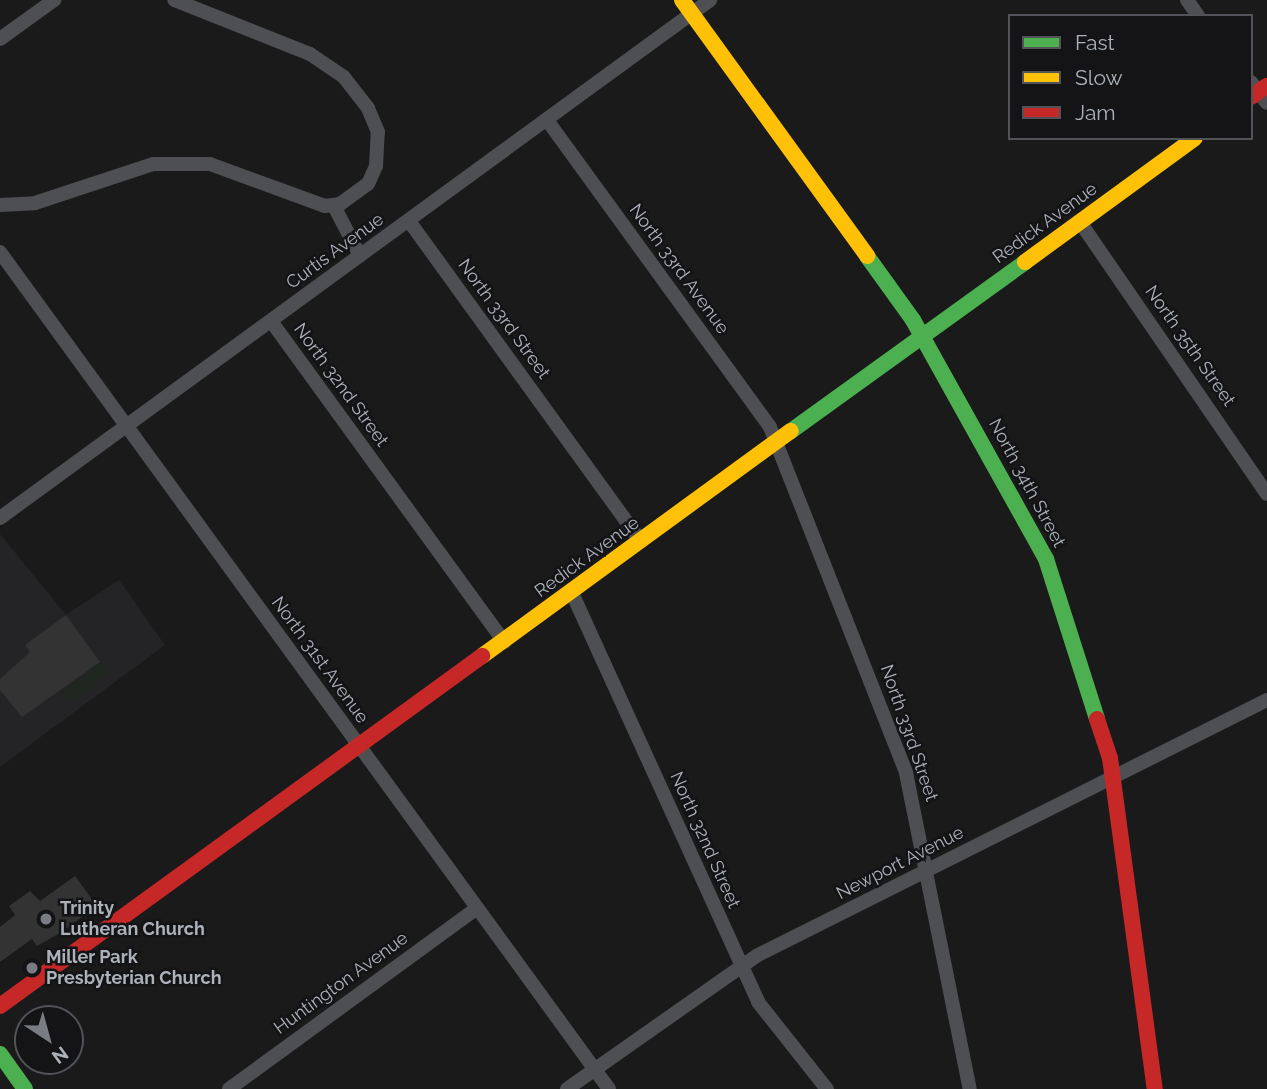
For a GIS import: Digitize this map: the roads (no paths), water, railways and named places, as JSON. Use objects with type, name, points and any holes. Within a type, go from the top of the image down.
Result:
[{"type":"main road","name":"North 34th Street","points":[[686,6],[923,336],[1046,559],[1093,695],[1112,778],[1155,1089]]},
{"type":"main road","name":"Redick Avenue","points":[[0,1006],[1192,140]]},
{"type":"main road","points":[[0,1054],[25,1089]]},
{"type":"street","points":[[0,39],[54,0]]},
{"type":"street","points":[[174,0],[310,54],[354,87],[378,132],[376,166],[368,184],[334,205]]},
{"type":"street","name":"Curtis Avenue","points":[[0,518],[547,120],[686,6],[710,0]]},
{"type":"street","name":"North 33rd Avenue","points":[[547,120],[776,443]]},
{"type":"street","points":[[0,205],[35,204],[153,164],[197,162],[334,205],[360,256]]},
{"type":"street","name":"North 33rd Street","points":[[409,221],[642,541]]},
{"type":"street","name":"North 35th Street","points":[[1080,222],[1267,494]]},
{"type":"street","name":"North 31st Avenue","points":[[0,252],[609,1089]]},
{"type":"street","name":"North 32nd Street","points":[[271,321],[504,642]]},
{"type":"street","name":"North 33rd Street","points":[[776,443],[895,741],[929,870],[970,1089]]},
{"type":"street","name":"North 32nd Street","points":[[572,593],[740,965],[773,1026],[827,1089]]},
{"type":"street","name":"Newport Avenue","points":[[567,1089],[740,965],[1267,700]]},
{"type":"street","name":"Huntington Avenue","points":[[229,1089],[476,909]]},
{"type":"place","name":"Trinity Lutheran Church","points":[[46,919]]},
{"type":"place","name":"Miller Park Presbyterian Church","points":[[32,968]]}]
